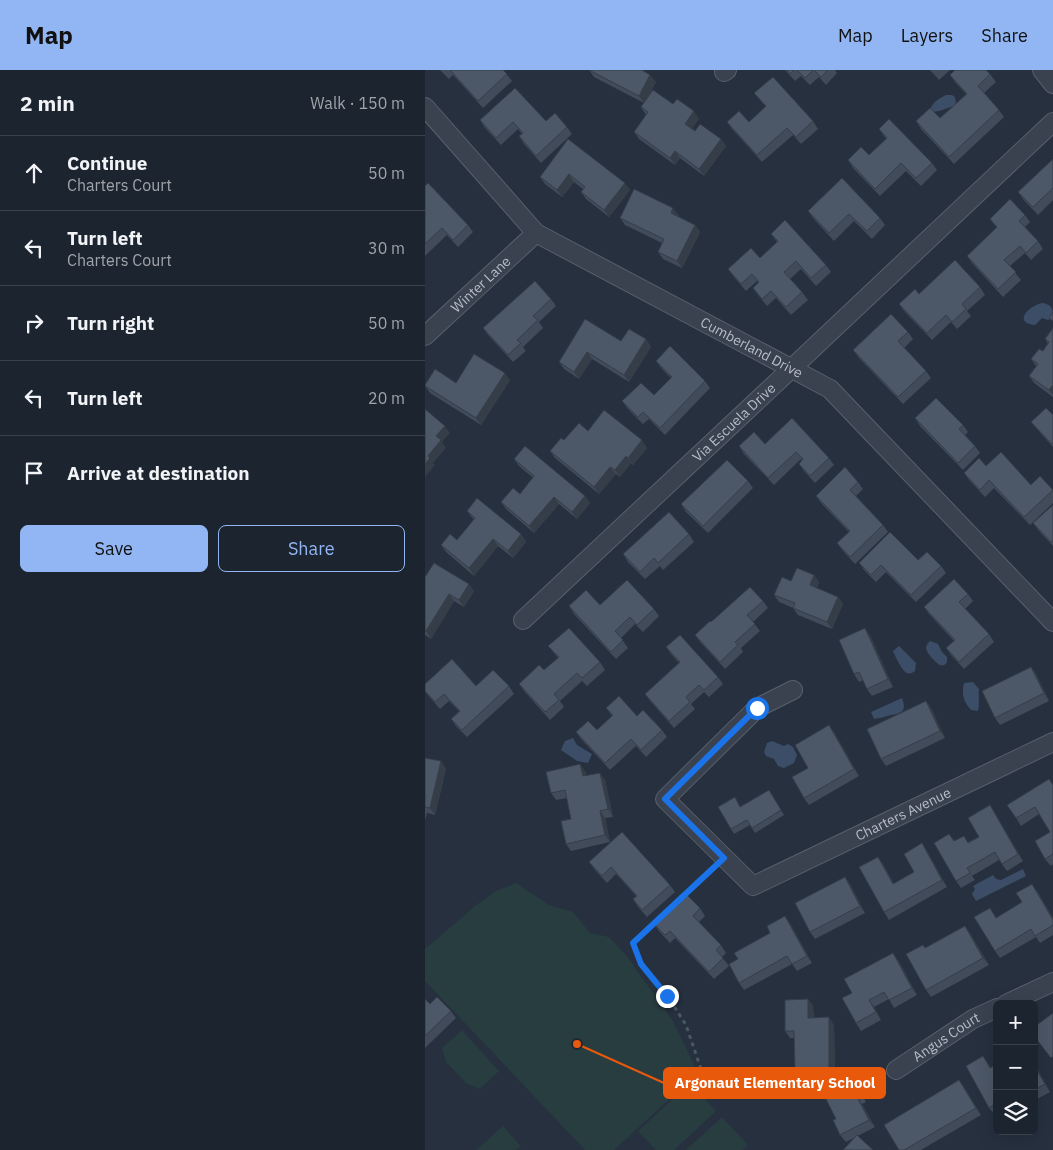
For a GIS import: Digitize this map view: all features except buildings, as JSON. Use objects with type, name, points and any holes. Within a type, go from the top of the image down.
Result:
[{"type":"street","points":[[1042,70],[1053,84]]},
{"type":"street","name":"Cumberland Drive","points":[[425,108],[536,233],[830,389],[1053,622]]},
{"type":"street","name":"Via Escuela Drive","points":[[523,620],[1053,122]]},
{"type":"street","name":"Winter Lane","points":[[425,336],[536,233]]},
{"type":"street","points":[[724,858],[665,799],[757,708],[793,690]]},
{"type":"street","name":"Charters Avenue","points":[[724,858],[753,886],[1053,742]]},
{"type":"street","points":[[1014,1000],[1053,982]]},
{"type":"street","name":"Angus Court","points":[[896,1070],[973,1018],[993,1010]]},
{"type":"path","points":[[701,1069],[686,1025],[667,996],[641,964],[633,943],[724,858]]},
{"type":"green space","points":[[516,883],[549,905],[573,912],[590,933],[609,937],[626,955],[673,1021],[698,1073],[614,1150],[585,1150],[425,981],[425,949],[475,906],[496,891]]},
{"type":"green space","points":[[462,1030],[499,1071],[480,1089],[466,1083],[446,1062],[442,1048]]},
{"type":"green space","points":[[690,1083],[716,1111],[674,1150],[656,1150],[638,1131]]},
{"type":"green space","points":[[722,1117],[748,1145],[743,1150],[686,1150]]},
{"type":"green space","points":[[503,1126],[521,1146],[516,1150],[476,1150]]},
{"type":"water","points":[[946,95],[955,97],[956,103],[954,106],[932,112],[930,110],[934,103]]},
{"type":"water","points":[[1043,303],[1052,308],[1053,318],[1048,320],[1042,318],[1035,325],[1028,324],[1024,318],[1025,314],[1028,310]]},
{"type":"water","points":[[930,641],[938,644],[947,657],[947,662],[944,665],[938,664],[926,650],[927,644]]},
{"type":"water","points":[[899,646],[916,663],[915,671],[912,673],[905,672],[895,656],[893,651]]},
{"type":"water","points":[[973,682],[979,689],[978,711],[971,710],[963,694],[964,683]]},
{"type":"water","points":[[902,698],[903,711],[874,719],[871,712]]},
{"type":"water","points":[[573,738],[577,745],[592,754],[588,763],[577,761],[561,750],[565,741]]},
{"type":"water","points":[[772,741],[784,746],[788,744],[793,747],[797,755],[794,763],[784,768],[778,766],[774,759],[766,756],[764,752],[767,743]]},
{"type":"water","points":[[1023,869],[1026,876],[976,901],[972,894],[975,889],[973,886],[993,875],[996,879],[1001,880]]},
{"type":"place","name":"Argonaut Elementary School","points":[[577,1044]]},
{"type":"route","points":[[667,996],[641,964],[633,943],[724,858],[665,799],[757,708]]}]
